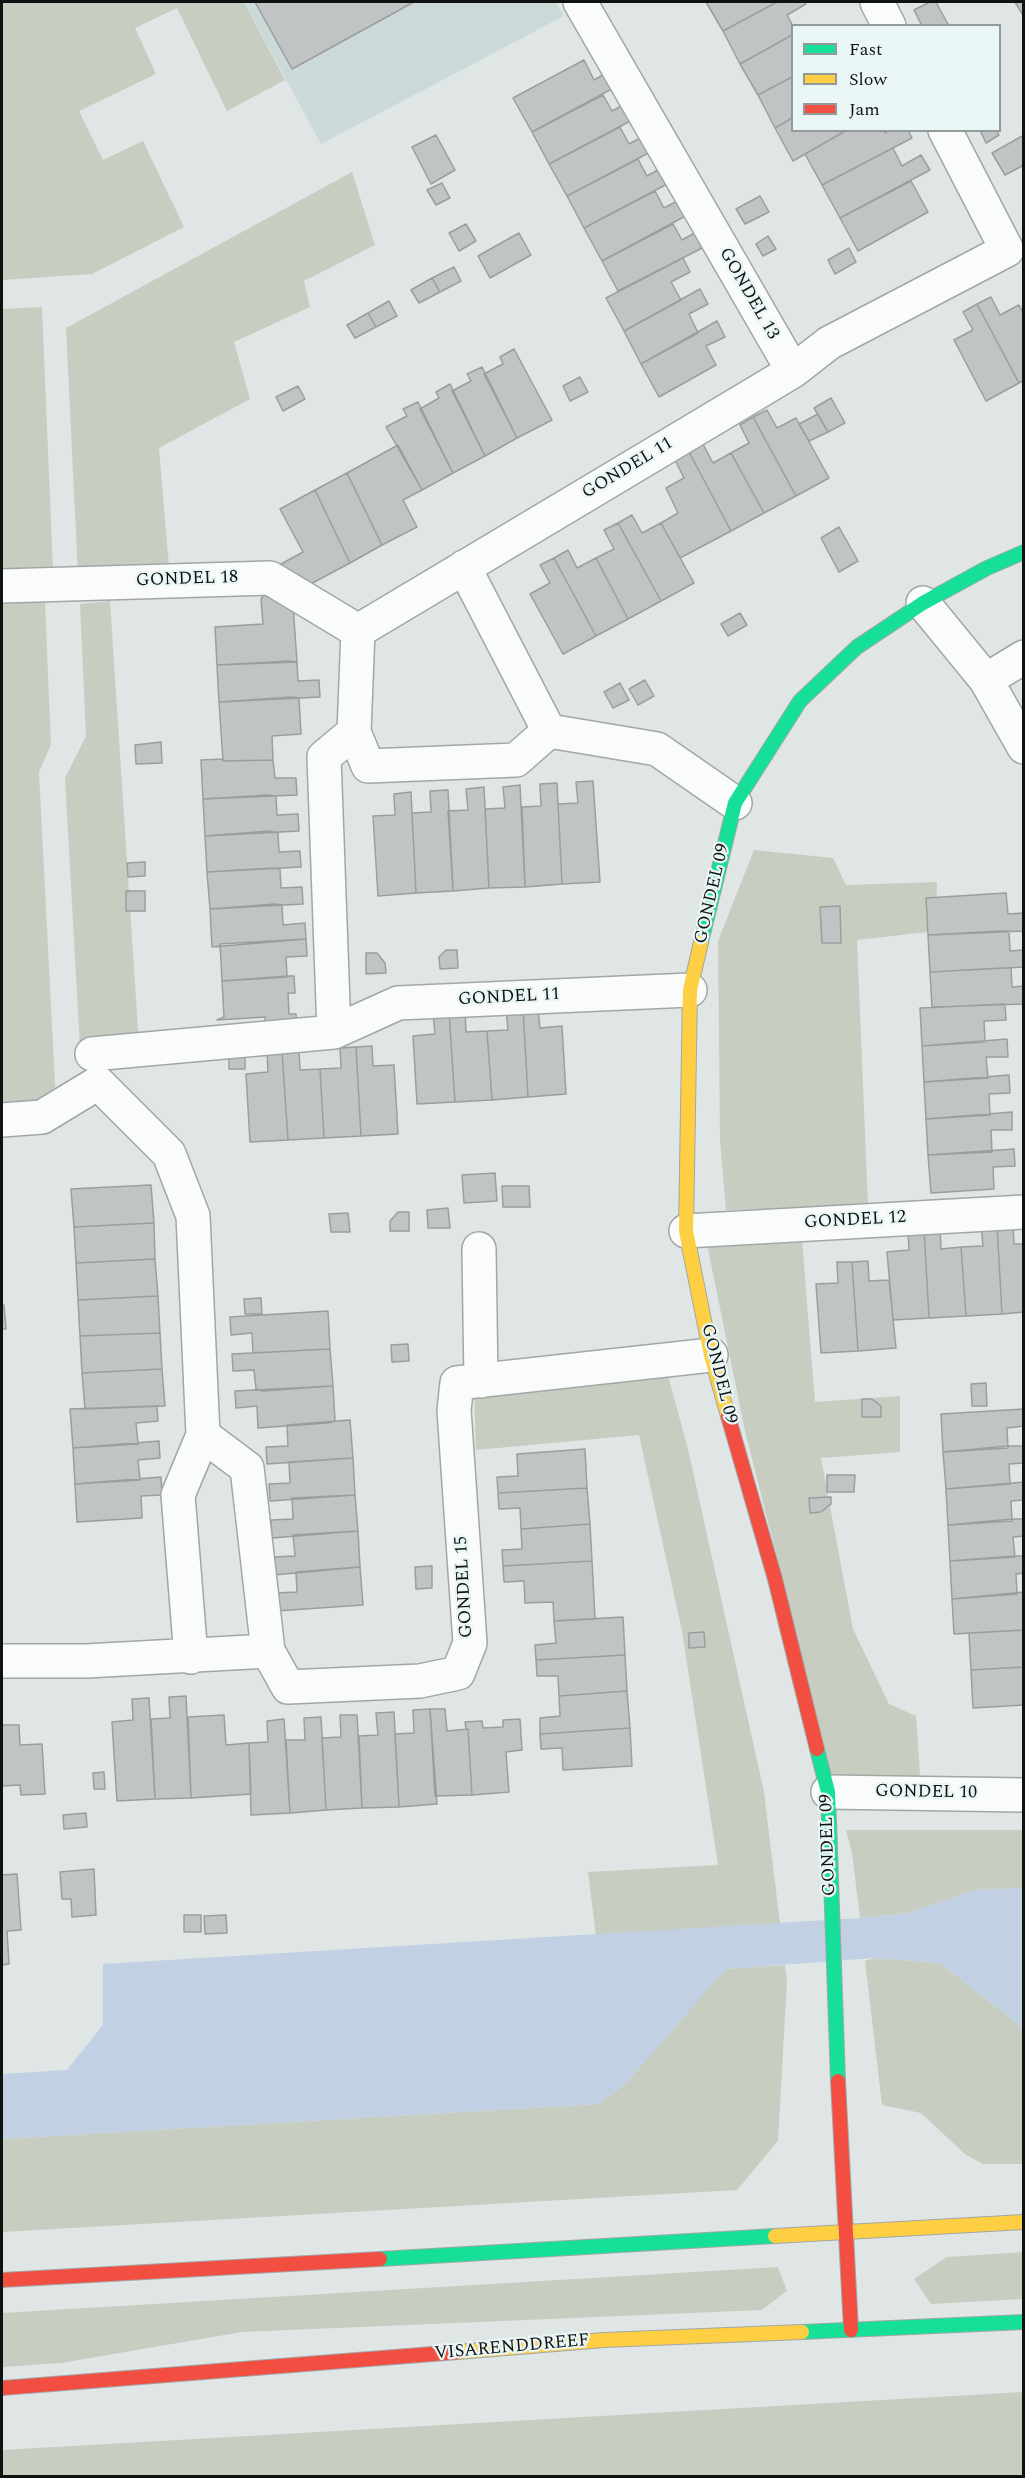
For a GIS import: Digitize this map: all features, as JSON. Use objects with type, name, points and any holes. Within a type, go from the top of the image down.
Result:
[{"type":"main road","name":"GONDEL 09","points":[[851,2330],[833,1980],[828,1792],[775,1579],[711,1355],[686,1231],[690,990],[735,802],[800,701],[857,647],[923,603],[987,568],[1023,552]]},
{"type":"main road","points":[[2,2280],[1023,2222]]},
{"type":"main road","name":"VISARENDDREEF","points":[[2,2388],[603,2340],[1023,2322]]},
{"type":"street","name":"GONDEL 13","points":[[580,2],[793,371]]},
{"type":"street","points":[[877,2],[888,24]]},
{"type":"street","points":[[793,371],[829,344],[1015,245],[946,132]]},
{"type":"street","name":"GONDEL 11","points":[[358,631],[793,371]]},
{"type":"street","points":[[464,567],[549,731]]},
{"type":"street","name":"GONDEL 18","points":[[2,586],[270,578],[358,631]]},
{"type":"street","points":[[923,603],[986,680],[1023,747]]},
{"type":"street","points":[[358,631],[354,732],[368,766],[516,760],[549,731]]},
{"type":"street","points":[[986,680],[1023,657]]},
{"type":"street","points":[[549,731],[657,749],[735,802]]},
{"type":"street","points":[[334,1032],[324,757],[354,732]]},
{"type":"street","name":"GONDEL 11","points":[[92,1054],[334,1032],[398,1003],[690,990]]},
{"type":"street","points":[[2,1120],[42,1117],[98,1083],[169,1154],[193,1216],[203,1435],[178,1495],[191,1657]]},
{"type":"street","name":"GONDEL 12","points":[[686,1231],[1023,1212]]},
{"type":"street","points":[[479,1249],[481,1381]]},
{"type":"street","name":"GONDEL 15","points":[[203,1435],[247,1468],[268,1651],[288,1687],[420,1681],[458,1673],[470,1643],[454,1410],[457,1383],[711,1355]]},
{"type":"street","points":[[2,1661],[86,1661],[268,1651]]},
{"type":"street","name":"GONDEL 10","points":[[828,1792],[1023,1795]]},
{"type":"shaded area","points":[[2,2],[244,2],[285,80],[227,111],[177,8],[135,28],[156,74],[79,111],[103,160],[143,141],[184,227],[92,274],[2,280]]},
{"type":"shaded area","points":[[244,2],[556,2],[564,16],[321,144]]},
{"type":"shaded area","points":[[352,172],[375,245],[304,281],[310,307],[234,342],[250,399],[159,448],[169,566],[78,575],[66,328]]},
{"type":"shaded area","points":[[42,307],[53,569],[2,571],[2,309]]},
{"type":"shaded area","points":[[45,601],[51,745],[39,772],[56,1104],[2,1109],[2,603]]},
{"type":"shaded area","points":[[110,601],[139,1045],[80,1048],[65,778],[86,736],[80,604]]},
{"type":"shaded area","points":[[754,850],[833,858],[846,885],[937,882],[936,931],[857,940],[868,1207],[726,1210],[720,1141],[718,941]]},
{"type":"shaded area","points":[[802,1240],[815,1402],[900,1396],[900,1452],[821,1458],[853,1629],[889,1704],[916,1716],[921,1789],[834,1783],[745,1431],[707,1244]]},
{"type":"shaded area","points":[[666,1368],[688,1449],[764,1792],[780,1924],[596,1936],[588,1872],[718,1865],[682,1631],[639,1435],[476,1450],[474,1390]]},
{"type":"shaded area","points":[[846,1830],[1023,1830],[1023,1888],[974,1890],[909,1913],[860,1918],[852,1853]]},
{"type":"shaded area","points":[[874,1958],[940,1963],[1023,2028],[1023,2164],[983,2164],[966,2155],[921,2113],[882,2105],[865,1961]]},
{"type":"shaded area","points":[[785,1965],[787,1981],[778,2141],[737,2190],[2,2232],[2,2139],[599,2104],[626,2083],[725,1969]]},
{"type":"shaded area","points":[[1023,2252],[1023,2299],[931,2304],[914,2279],[947,2257]]},
{"type":"shaded area","points":[[778,2267],[787,2291],[762,2310],[242,2332],[61,2363],[2,2367],[2,2313]]},
{"type":"shaded area","points":[[1023,2392],[1023,2476],[2,2476],[2,2450]]},
{"type":"water","points":[[1023,1888],[1023,2028],[940,1963],[874,1958],[726,1969],[626,2083],[599,2104],[2,2139],[2,2074],[67,2070],[103,2025],[103,1964],[860,1918],[909,1913],[974,1890]]},
{"type":"building","points":[[255,2],[414,2],[292,69]]},
{"type":"building","points":[[706,2],[777,2],[723,31]]},
{"type":"building","points":[[777,2],[805,2],[806,4],[787,15],[792,24],[791,36],[740,64],[723,31]]},
{"type":"building","points":[[930,2],[936,2],[948,24],[921,24],[914,10]]},
{"type":"building","points":[[1015,2],[1024,2],[1024,17]]},
{"type":"building","points":[[791,36],[791,78],[758,95],[740,64]]},
{"type":"building","points":[[584,60],[594,80],[613,69],[621,84],[532,132],[513,98]]},
{"type":"building","points":[[791,78],[791,119],[775,128],[758,95]]},
{"type":"building","points":[[603,95],[612,111],[630,101],[638,117],[549,164],[532,132]]},
{"type":"building","points":[[791,119],[791,132],[844,132],[793,161],[775,128]]},
{"type":"building","points":[[620,127],[629,144],[648,134],[656,149],[567,196],[549,164]]},
{"type":"building","points":[[844,132],[909,132],[912,138],[822,185],[805,154]]},
{"type":"building","points":[[981,132],[997,132],[999,135],[986,143]]},
{"type":"building","points":[[436,135],[455,170],[431,184],[412,147]]},
{"type":"building","points":[[1024,135],[1024,165],[1005,175],[992,153]]},
{"type":"building","points":[[893,148],[902,166],[921,155],[930,170],[840,218],[822,185]]},
{"type":"building","points":[[638,159],[647,176],[665,166],[673,181],[584,228],[567,196]]},
{"type":"building","points":[[911,181],[928,212],[858,251],[840,218]]},
{"type":"building","points":[[442,183],[450,198],[436,205],[427,190]]},
{"type":"building","points":[[655,191],[664,208],[683,198],[691,213],[602,261],[584,228]]},
{"type":"building","points":[[760,196],[769,212],[745,224],[736,209]]},
{"type":"building","points":[[466,224],[476,241],[459,251],[449,233]]},
{"type":"building","points":[[673,224],[682,240],[700,230],[708,245],[618,291],[602,261]]},
{"type":"building","points":[[519,233],[531,255],[490,278],[478,256]]},
{"type":"building","points":[[768,236],[776,249],[763,256],[756,244]]},
{"type":"building","points":[[849,248],[856,262],[835,274],[828,260]]},
{"type":"building","points":[[683,258],[690,272],[671,282],[681,300],[624,331],[606,298]]},
{"type":"building","points":[[454,267],[461,281],[440,292],[432,278]]},
{"type":"building","points":[[432,278],[440,292],[419,303],[411,290]]},
{"type":"building","points":[[700,289],[708,304],[689,314],[698,333],[641,364],[624,331]]},
{"type":"building","points":[[991,297],[1000,315],[1019,305],[1024,314],[1024,380],[1019,383],[977,304]]},
{"type":"building","points":[[389,301],[397,316],[376,327],[368,313]]},
{"type":"building","points":[[977,304],[1019,383],[986,401],[954,340],[973,330],[963,312]]},
{"type":"building","points":[[368,313],[376,327],[355,338],[347,325]]},
{"type":"building","points":[[717,321],[725,337],[706,346],[716,365],[659,397],[641,364]]},
{"type":"building","points":[[514,349],[552,420],[517,438],[484,374],[503,364],[500,357]]},
{"type":"building","points":[[482,367],[517,438],[485,456],[452,391],[471,381],[467,374]]},
{"type":"building","points":[[580,377],[588,392],[570,401],[563,386]]},
{"type":"building","points":[[450,384],[485,456],[453,473],[420,409],[439,398],[436,392]]},
{"type":"building","points":[[298,386],[305,399],[283,411],[276,397]]},
{"type":"building","points":[[831,398],[845,423],[828,432],[814,408]]},
{"type":"building","points":[[418,402],[453,473],[422,490],[386,427],[407,416],[403,409]]},
{"type":"building","points":[[767,410],[777,428],[796,418],[829,478],[796,496],[753,417]]},
{"type":"building","points":[[818,414],[828,432],[809,441],[799,424]]},
{"type":"building","points":[[753,417],[796,496],[764,513],[731,453],[749,443],[740,425]]},
{"type":"building","points":[[703,444],[713,463],[731,453],[764,513],[731,531],[689,452]]},
{"type":"building","points":[[398,445],[422,490],[403,500],[417,527],[382,545],[347,473]]},
{"type":"building","points":[[689,452],[731,531],[680,558],[661,523],[678,513],[666,488],[684,478],[675,460]]},
{"type":"building","points":[[347,473],[382,545],[350,563],[315,490]]},
{"type":"building","points":[[315,490],[350,563],[303,588],[276,573],[281,564],[303,552],[280,509]]},
{"type":"building","points":[[632,515],[642,533],[661,523],[694,583],[661,601],[618,523]]},
{"type":"building","points":[[618,523],[661,601],[628,619],[596,558],[614,549],[604,530]]},
{"type":"building","points":[[839,527],[858,561],[839,572],[821,538]]},
{"type":"building","points":[[568,550],[577,568],[596,558],[628,619],[596,636],[554,558]]},
{"type":"building","points":[[554,558],[596,636],[563,654],[530,594],[550,583],[540,565]]},
{"type":"building","points":[[267,590],[293,605],[297,662],[217,665],[215,627],[263,624],[261,599]]},
{"type":"building","points":[[740,613],[747,625],[728,636],[721,624]]},
{"type":"building","points":[[297,662],[298,681],[319,680],[320,697],[219,702],[217,665]]},
{"type":"building","points":[[645,680],[654,696],[638,705],[629,689]]},
{"type":"building","points":[[620,683],[629,700],[613,708],[604,692]]},
{"type":"building","points":[[299,698],[301,734],[272,736],[273,760],[223,761],[219,702]]},
{"type":"building","points":[[161,742],[162,763],[136,764],[135,745]]},
{"type":"building","points":[[223,759],[223,761],[273,760],[275,778],[296,778],[297,795],[203,799],[201,760]]},
{"type":"building","points":[[593,781],[600,882],[562,884],[558,804],[578,803],[576,782]]},
{"type":"building","points":[[557,783],[562,884],[525,887],[522,807],[541,806],[540,784]]},
{"type":"building","points":[[520,785],[525,887],[489,888],[485,809],[505,808],[503,787]]},
{"type":"building","points":[[484,787],[489,888],[453,891],[448,811],[468,810],[466,789]]},
{"type":"building","points":[[448,790],[453,891],[416,893],[412,813],[431,812],[430,791]]},
{"type":"building","points":[[411,792],[416,893],[378,896],[373,816],[395,815],[394,794]]},
{"type":"building","points":[[276,796],[277,815],[298,814],[299,831],[205,836],[203,799]]},
{"type":"building","points":[[270,831],[278,833],[279,852],[300,851],[301,867],[207,872],[205,836]]},
{"type":"building","points":[[145,862],[145,876],[128,877],[127,863]]},
{"type":"building","points":[[280,869],[281,888],[302,887],[303,904],[210,909],[207,872]]},
{"type":"building","points":[[126,891],[145,891],[145,911],[126,911]]},
{"type":"building","points":[[1006,893],[1008,914],[1024,913],[1024,931],[928,935],[926,898]]},
{"type":"building","points":[[282,905],[283,925],[305,923],[306,939],[212,947],[210,909]]},
{"type":"building","points":[[840,906],[841,943],[822,943],[820,907]]},
{"type":"building","points":[[1009,931],[1010,951],[1024,950],[1024,967],[930,972],[928,935]]},
{"type":"building","points":[[306,939],[307,956],[286,957],[287,977],[222,981],[220,944]]},
{"type":"building","points":[[446,950],[457,950],[458,968],[440,969],[439,957]]},
{"type":"building","points":[[366,953],[377,953],[385,963],[386,973],[366,974]]},
{"type":"building","points":[[1011,968],[1012,987],[1024,986],[1024,1004],[932,1007],[930,972]]},
{"type":"building","points":[[294,976],[295,993],[288,993],[289,1014],[296,1014],[297,1030],[266,1032],[265,1017],[217,1020],[224,1017],[222,981]]},
{"type":"building","points":[[1005,1004],[1006,1020],[984,1021],[985,1042],[922,1046],[920,1008]]},
{"type":"building","points":[[523,1008],[528,1097],[492,1100],[487,1031],[508,1030],[506,1009]]},
{"type":"building","points":[[523,1008],[538,1008],[540,1028],[562,1026],[566,1094],[528,1097]]},
{"type":"building","points":[[465,1012],[466,1032],[487,1031],[492,1100],[455,1102],[449,1013]]},
{"type":"building","points":[[449,1013],[455,1102],[417,1104],[413,1036],[435,1034],[433,1014]]},
{"type":"building","points":[[1007,1039],[1008,1057],[986,1057],[988,1078],[924,1082],[922,1046]]},
{"type":"building","points":[[372,1046],[373,1066],[394,1065],[398,1134],[361,1136],[356,1047]]},
{"type":"building","points":[[356,1047],[361,1136],[324,1138],[320,1069],[341,1068],[340,1048]]},
{"type":"building","points":[[299,1050],[300,1070],[320,1069],[324,1138],[288,1140],[282,1051]]},
{"type":"building","points":[[282,1051],[288,1140],[250,1142],[246,1074],[268,1072],[267,1052]]},
{"type":"building","points":[[229,1054],[245,1054],[245,1069],[229,1069]]},
{"type":"building","points":[[1009,1075],[1010,1093],[989,1094],[990,1115],[926,1119],[924,1082]]},
{"type":"building","points":[[1012,1112],[1012,1130],[991,1130],[992,1152],[928,1155],[926,1119]]},
{"type":"building","points":[[1014,1149],[1015,1166],[993,1167],[994,1189],[931,1193],[928,1155]]},
{"type":"building","points":[[495,1173],[497,1201],[464,1203],[462,1175]]},
{"type":"building","points":[[151,1185],[154,1223],[74,1227],[71,1189]]},
{"type":"building","points":[[502,1186],[529,1186],[530,1207],[503,1207]]},
{"type":"building","points":[[448,1208],[450,1228],[428,1228],[427,1210]]},
{"type":"building","points":[[398,1212],[409,1212],[409,1231],[390,1231],[390,1221]]},
{"type":"building","points":[[348,1213],[350,1232],[331,1232],[329,1214]]},
{"type":"building","points":[[154,1223],[155,1259],[76,1263],[74,1227]]},
{"type":"building","points":[[1013,1224],[1014,1244],[1024,1244],[1024,1312],[1002,1314],[997,1225]]},
{"type":"building","points":[[981,1225],[997,1225],[1002,1314],[966,1316],[961,1247],[983,1246]]},
{"type":"building","points":[[940,1228],[941,1249],[961,1247],[966,1316],[929,1318],[924,1229]]},
{"type":"building","points":[[924,1229],[929,1318],[893,1320],[887,1252],[909,1250],[908,1230]]},
{"type":"building","points":[[155,1259],[158,1296],[78,1300],[76,1263]]},
{"type":"building","points":[[868,1261],[869,1281],[889,1280],[896,1348],[858,1351],[852,1262]]},
{"type":"building","points":[[837,1262],[852,1262],[858,1351],[821,1353],[816,1284],[838,1283]]},
{"type":"building","points":[[158,1296],[160,1333],[80,1336],[78,1300]]},
{"type":"building","points":[[261,1298],[262,1314],[245,1314],[244,1299]]},
{"type":"building","points":[[2,1305],[4,1305],[6,1329],[2,1329]]},
{"type":"building","points":[[328,1311],[330,1349],[253,1353],[252,1333],[231,1335],[230,1317]]},
{"type":"building","points":[[160,1333],[162,1369],[82,1373],[80,1336]]},
{"type":"building","points":[[408,1344],[409,1361],[392,1362],[391,1345]]},
{"type":"building","points":[[330,1349],[333,1386],[263,1391],[256,1389],[254,1370],[233,1371],[232,1354]]},
{"type":"building","points":[[162,1369],[165,1406],[85,1409],[82,1373]]},
{"type":"building","points":[[986,1383],[987,1406],[972,1406],[971,1384]]},
{"type":"building","points":[[333,1386],[335,1421],[328,1423],[258,1428],[257,1406],[236,1408],[235,1391]]},
{"type":"building","points":[[862,1399],[872,1399],[881,1406],[881,1417],[862,1417]]},
{"type":"building","points":[[157,1406],[158,1421],[136,1423],[138,1444],[73,1448],[70,1409]]},
{"type":"building","points":[[1024,1409],[1024,1426],[1007,1428],[1008,1448],[943,1452],[941,1414]]},
{"type":"building","points":[[350,1420],[353,1458],[267,1464],[266,1447],[288,1446],[287,1425]]},
{"type":"building","points":[[159,1441],[160,1458],[138,1460],[140,1480],[75,1484],[73,1448]]},
{"type":"building","points":[[1024,1446],[1024,1463],[1009,1464],[1010,1484],[946,1489],[943,1452]]},
{"type":"building","points":[[585,1449],[587,1488],[498,1493],[497,1477],[518,1476],[517,1454]]},
{"type":"building","points":[[353,1458],[355,1495],[270,1501],[269,1484],[290,1483],[289,1462]]},
{"type":"building","points":[[827,1475],[855,1475],[854,1492],[827,1492]]},
{"type":"building","points":[[161,1477],[162,1495],[141,1496],[142,1518],[77,1522],[75,1484]]},
{"type":"building","points":[[1024,1482],[1024,1500],[1011,1501],[1012,1521],[948,1525],[946,1489]]},
{"type":"building","points":[[587,1488],[590,1524],[521,1529],[520,1508],[499,1509],[498,1493]]},
{"type":"building","points":[[355,1495],[358,1531],[272,1538],[271,1520],[293,1519],[292,1498]]},
{"type":"building","points":[[831,1497],[831,1504],[821,1512],[810,1513],[809,1498]]},
{"type":"building","points":[[1024,1519],[1024,1536],[1013,1537],[1015,1557],[950,1561],[948,1525]]},
{"type":"building","points":[[590,1524],[592,1561],[503,1566],[502,1550],[522,1549],[521,1529]]},
{"type":"building","points":[[358,1531],[360,1567],[274,1575],[273,1557],[295,1556],[293,1535]]},
{"type":"building","points":[[1024,1556],[1024,1573],[1016,1574],[1017,1594],[952,1599],[950,1561]]},
{"type":"building","points":[[592,1561],[595,1619],[554,1621],[553,1602],[525,1603],[524,1581],[504,1582],[503,1566]]},
{"type":"building","points":[[432,1566],[432,1588],[416,1589],[415,1567]]},
{"type":"building","points":[[360,1567],[363,1605],[276,1611],[275,1593],[297,1592],[296,1572]]},
{"type":"building","points":[[1024,1592],[1024,1630],[954,1634],[952,1599]]},
{"type":"building","points":[[623,1617],[625,1655],[536,1660],[535,1645],[556,1643],[554,1621]]},
{"type":"building","points":[[1024,1630],[1024,1667],[971,1670],[969,1633]]},
{"type":"building","points":[[704,1632],[705,1647],[689,1648],[689,1633]]},
{"type":"building","points":[[625,1655],[627,1691],[559,1696],[558,1676],[537,1676],[536,1660]]},
{"type":"building","points":[[1024,1667],[1024,1705],[973,1708],[971,1670]]},
{"type":"building","points":[[627,1691],[630,1728],[540,1734],[540,1718],[560,1716],[559,1696]]},
{"type":"building","points":[[186,1696],[191,1798],[155,1799],[151,1719],[170,1718],[169,1697]]},
{"type":"building","points":[[149,1698],[155,1799],[117,1801],[112,1722],[133,1720],[132,1699]]},
{"type":"building","points":[[430,1709],[437,1804],[399,1807],[395,1734],[414,1733],[413,1710]]},
{"type":"building","points":[[430,1709],[445,1709],[447,1731],[468,1729],[472,1795],[435,1796]]},
{"type":"building","points":[[394,1712],[399,1807],[362,1808],[359,1736],[378,1735],[376,1713]]},
{"type":"building","points":[[224,1715],[226,1745],[249,1743],[251,1794],[191,1798],[188,1717]]},
{"type":"building","points":[[340,1715],[357,1715],[362,1808],[326,1810],[322,1738],[341,1737]]},
{"type":"building","points":[[321,1717],[326,1810],[290,1813],[286,1740],[305,1740],[304,1718]]},
{"type":"building","points":[[284,1719],[290,1813],[251,1815],[249,1743],[268,1742],[267,1721]]},
{"type":"building","points":[[520,1719],[522,1750],[506,1752],[509,1792],[472,1795],[468,1729],[466,1729],[465,1722],[482,1721],[483,1728],[503,1727],[503,1720]]},
{"type":"building","points":[[2,1725],[19,1725],[20,1745],[42,1744],[45,1794],[21,1795],[20,1785],[2,1786]]},
{"type":"building","points":[[630,1728],[632,1766],[563,1770],[562,1748],[541,1749],[540,1734]]},
{"type":"building","points":[[104,1772],[105,1789],[94,1789],[93,1773]]},
{"type":"building","points":[[86,1813],[87,1827],[64,1829],[63,1815]]},
{"type":"building","points":[[94,1869],[96,1915],[72,1917],[71,1899],[62,1899],[60,1872]]},
{"type":"building","points":[[17,1874],[21,1930],[7,1931],[9,1964],[2,1965],[2,1875]]},
{"type":"building","points":[[184,1915],[201,1915],[201,1932],[184,1932]]},
{"type":"building","points":[[226,1915],[227,1933],[205,1934],[204,1916]]},
{"type":"traffic: fast","points":[[701,942],[735,803],[800,701],[857,647],[923,603],[987,568],[1024,552]]},
{"type":"traffic: fast","points":[[817,1749],[828,1792],[838,2081]]},
{"type":"traffic: fast","points":[[380,2259],[775,2236]]},
{"type":"traffic: fast","points":[[802,2332],[1024,2322]]},
{"type":"traffic: slow","points":[[701,942],[690,990],[686,1231],[711,1355],[728,1416]]},
{"type":"traffic: slow","points":[[775,2236],[1024,2222]]},
{"type":"traffic: slow","points":[[458,2352],[604,2340],[802,2332]]},
{"type":"traffic: jam","points":[[728,1416],[775,1579],[817,1749]]},
{"type":"traffic: jam","points":[[838,2081],[851,2330]]},
{"type":"traffic: jam","points":[[2,2280],[380,2259]]},
{"type":"traffic: jam","points":[[2,2388],[458,2352]]}]
